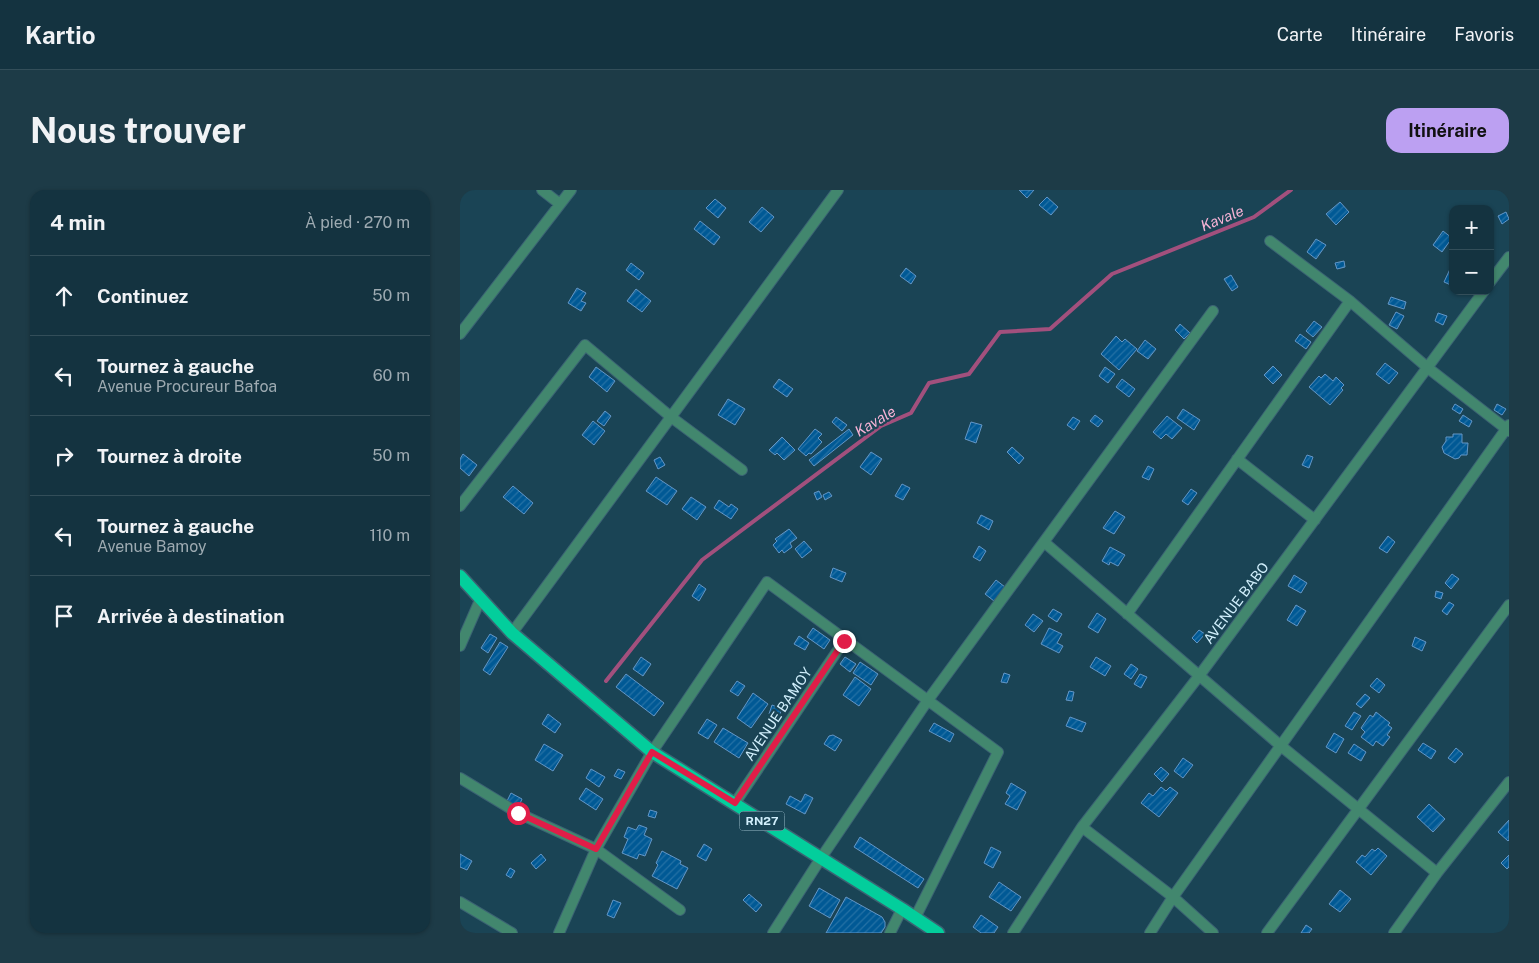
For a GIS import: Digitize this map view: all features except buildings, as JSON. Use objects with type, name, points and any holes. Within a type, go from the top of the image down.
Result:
[{"type":"main road","name":"RN27","points":[[460,576],[512,633],[652,752],[938,933]]},
{"type":"street","points":[[542,190],[560,204]]},
{"type":"street","points":[[460,334],[571,190]]},
{"type":"street","points":[[512,633],[838,190]]},
{"type":"street","points":[[1150,933],[1173,897],[1508,428],[1428,368],[1350,302],[1270,241]]},
{"type":"street","points":[[1494,277],[1509,257]]},
{"type":"street","name":"AVENUE BABO","points":[[1013,933],[1082,827],[1199,676],[1481,295]]},
{"type":"street","points":[[1127,614],[1350,302]]},
{"type":"street","points":[[773,933],[821,858],[928,700],[1213,311]]},
{"type":"street","points":[[460,506],[585,345],[671,417],[742,470]]},
{"type":"street","points":[[1237,459],[1315,520]]},
{"type":"street","points":[[1044,542],[1281,746],[1437,873]]},
{"type":"street","points":[[559,933],[596,849],[652,752],[767,582],[844,641],[998,752],[915,918]]},
{"type":"street","points":[[460,646],[481,598]]},
{"type":"street","points":[[1267,933],[1509,605]]},
{"type":"street","name":"AVENUE BAMOY","points":[[735,803],[844,641]]},
{"type":"street","points":[[460,778],[518,813],[596,849],[680,910]]},
{"type":"street","points":[[1394,933],[1437,873],[1509,782]]},
{"type":"street","points":[[1082,827],[1173,897],[1213,933]]},
{"type":"street","points":[[460,902],[512,933]]},
{"type":"street","points":[[890,933],[902,909]]},
{"type":"waterway","name":"Kavale","points":[[606,681],[702,560],[881,426],[911,413],[929,383],[969,374],[1000,332],[1050,329],[1112,274],[1254,217],[1291,190]]},
{"type":"route","points":[[518,813],[596,849],[652,752],[735,803],[844,641]]}]
